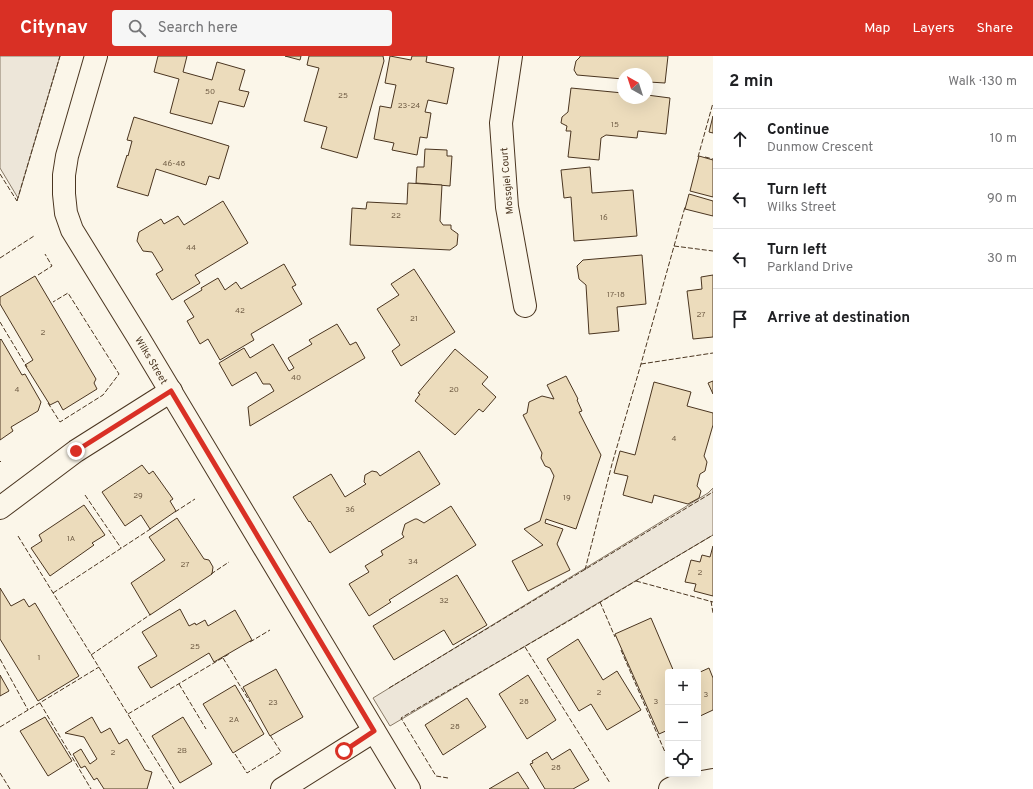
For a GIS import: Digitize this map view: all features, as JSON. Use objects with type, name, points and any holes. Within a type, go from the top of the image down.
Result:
[{"type":"street","name":"Wilks Street","points":[[96,56],[67,156],[64,175],[66,213],[72,230],[171,391],[409,789]]},
{"type":"street","name":"Mossgiel Court","points":[[511,56],[501,123],[507,207],[525,306]]},
{"type":"street","points":[[0,508],[76,451],[171,391]]},
{"type":"street","points":[[282,789],[374,731]]},
{"type":"street","points":[[670,789],[713,780]]},
{"type":"shaded area","points":[[0,56],[60,56],[18,198],[0,168]]},
{"type":"shaded area","points":[[713,488],[713,535],[390,726],[373,698],[708,493]]},
{"type":"building","points":[[158,56],[187,56],[183,72],[212,80],[217,62],[245,70],[239,90],[249,92],[244,107],[219,101],[212,124],[170,113],[179,79],[154,72]]},
{"type":"building","points":[[285,56],[301,56],[300,60]]},
{"type":"building","points":[[309,56],[383,56],[384,61],[357,158],[321,148],[327,127],[304,121],[319,68],[307,65]]},
{"type":"building","points":[[390,56],[411,60],[412,56],[427,56],[426,62],[454,68],[447,104],[428,100],[425,112],[431,113],[427,138],[420,137],[417,155],[392,150],[394,143],[374,139],[380,106],[391,108],[396,85],[385,83]]},
{"type":"building","points":[[668,56],[665,83],[653,82],[653,68],[617,68],[617,78],[577,75],[574,70],[576,61],[580,57]]},
{"type":"building","points":[[571,88],[617,92],[617,104],[653,104],[653,96],[670,98],[666,134],[638,131],[637,138],[606,135],[601,138],[599,160],[568,157],[571,131],[566,131],[567,126],[561,123],[562,117],[568,112]]},
{"type":"building","points":[[713,116],[713,133],[709,132]]},
{"type":"building","points":[[134,117],[229,146],[219,179],[209,176],[206,185],[156,169],[148,196],[117,187],[132,141],[127,140]]},
{"type":"building","points":[[425,149],[447,150],[447,156],[452,156],[450,186],[416,183],[417,167],[424,167]]},
{"type":"building","points":[[699,156],[713,160],[713,197],[690,191]]},
{"type":"building","points":[[590,167],[592,193],[633,190],[637,236],[574,241],[571,197],[564,198],[561,170]]},
{"type":"building","points":[[408,183],[442,185],[440,221],[443,225],[451,225],[451,229],[458,234],[457,245],[450,250],[350,245],[352,208],[366,209],[367,202],[407,204]]},
{"type":"building","points":[[689,194],[713,201],[713,216],[685,209]]},
{"type":"building","points":[[223,201],[248,243],[195,275],[200,283],[172,300],[156,274],[163,270],[152,252],[143,251],[137,241],[139,232],[161,219],[164,224],[178,216],[184,225]]},
{"type":"building","points":[[642,255],[646,304],[617,307],[619,331],[589,334],[586,285],[579,279],[577,266],[583,260]]},
{"type":"building","points":[[284,264],[296,285],[292,287],[302,304],[251,334],[254,340],[220,360],[208,339],[200,344],[187,321],[194,317],[184,301],[202,290],[201,288],[218,278],[225,290],[236,282],[241,289]]},
{"type":"building","points":[[414,269],[455,332],[401,366],[392,351],[400,345],[377,309],[399,295],[391,284]]},
{"type":"building","points":[[713,275],[713,337],[693,339],[687,291],[702,289],[701,277]]},
{"type":"building","points":[[35,276],[96,379],[94,383],[97,389],[63,410],[58,401],[50,405],[25,365],[33,360],[0,304],[0,297]]},
{"type":"building","points":[[337,324],[350,345],[356,342],[365,358],[250,426],[248,407],[274,391],[270,384],[263,384],[256,372],[232,386],[219,363],[244,348],[250,358],[273,344],[289,371],[294,368],[288,358],[312,344],[309,340]]},
{"type":"building","points":[[1,339],[22,375],[25,374],[41,402],[38,411],[11,427],[13,431],[0,440],[0,340]]},
{"type":"building","points":[[455,349],[488,377],[482,384],[496,397],[483,412],[479,409],[455,435],[415,401],[420,394],[418,393]]},
{"type":"building","points":[[566,376],[578,399],[577,400],[582,411],[579,412],[601,455],[576,529],[546,519],[545,523],[563,529],[557,544],[570,570],[528,591],[512,561],[543,545],[524,529],[540,521],[554,476],[550,468],[545,466],[541,458],[542,453],[523,415],[527,413],[529,402],[542,396],[554,399],[547,385]]},
{"type":"building","points":[[713,381],[713,394],[708,383]]},
{"type":"building","points":[[654,382],[691,392],[687,406],[713,413],[713,425],[704,456],[707,462],[705,471],[700,474],[697,486],[701,491],[699,498],[688,504],[654,495],[652,503],[623,495],[628,476],[614,473],[620,451],[635,455]]},
{"type":"building","points":[[419,451],[440,484],[330,553],[293,497],[331,474],[345,497],[366,484],[364,482],[365,475],[372,471],[377,472],[380,476]]},
{"type":"building","points":[[142,465],[149,474],[153,471],[173,499],[170,501],[176,511],[150,529],[141,515],[125,526],[102,492]]},
{"type":"building","points":[[84,505],[105,535],[92,543],[94,545],[50,576],[31,548],[42,541],[39,535]]},
{"type":"building","points":[[451,506],[476,545],[389,600],[391,602],[369,616],[349,584],[369,572],[365,566],[383,555],[381,551],[404,537],[402,534],[405,524],[415,519],[424,523]]},
{"type":"building","points":[[177,518],[204,559],[209,560],[213,567],[212,574],[150,615],[131,583],[165,560],[149,537]]},
{"type":"building","points":[[713,546],[713,596],[694,591],[696,584],[685,582],[691,560],[700,562],[702,555],[710,557]]},
{"type":"building","points":[[457,575],[487,625],[453,645],[444,630],[394,660],[373,626]]},
{"type":"building","points":[[0,588],[11,606],[24,599],[29,607],[35,603],[79,676],[38,701],[0,639]]},
{"type":"building","points":[[180,609],[189,626],[195,623],[196,625],[205,620],[208,626],[235,610],[252,640],[214,662],[209,653],[151,688],[138,667],[157,656],[142,632]]},
{"type":"building","points":[[651,618],[673,669],[665,669],[665,731],[659,734],[615,634]]},
{"type":"building","points":[[578,639],[603,680],[617,671],[641,710],[607,730],[591,704],[579,711],[547,659]]},
{"type":"building","points":[[709,668],[713,678],[713,710],[701,716],[701,705],[701,672]]},
{"type":"building","points":[[276,669],[303,717],[270,736],[243,687]]},
{"type":"building","points":[[0,675],[9,691],[0,696]]},
{"type":"building","points":[[528,675],[556,720],[527,739],[499,694]]},
{"type":"building","points":[[235,685],[264,734],[233,753],[203,704]]},
{"type":"building","points":[[467,698],[486,727],[443,755],[425,725]]},
{"type":"building","points":[[45,717],[72,761],[48,776],[20,731]]},
{"type":"building","points":[[92,717],[101,733],[110,728],[119,744],[127,739],[145,770],[152,772],[147,789],[104,789],[97,778],[94,780],[85,766],[81,768],[73,754],[81,749],[90,764],[97,759],[84,737],[65,733]]},
{"type":"building","points":[[183,717],[212,764],[180,783],[152,736]]},
{"type":"building","points":[[570,749],[589,780],[573,789],[545,789],[530,764],[533,763],[532,761],[547,752],[552,760]]},
{"type":"building","points":[[518,772],[529,789],[489,789]]},
{"type":"fence","points":[[17,201],[60,56]]},
{"type":"fence","points":[[698,157],[713,103]]},
{"type":"fence","points":[[705,157],[713,159]]},
{"type":"fence","points":[[0,174],[17,201]]},
{"type":"fence","points":[[585,570],[612,464],[685,207]]},
{"type":"fence","points":[[0,258],[34,236]]},
{"type":"fence","points":[[674,246],[713,251]]},
{"type":"fence","points":[[38,275],[52,266],[45,254]]},
{"type":"fence","points":[[48,403],[60,422],[103,395],[119,374],[68,293],[53,302]]},
{"type":"fence","points":[[0,322],[27,367]]},
{"type":"fence","points":[[641,364],[713,353]]},
{"type":"fence","points":[[389,688],[713,492]]},
{"type":"fence","points":[[85,495],[121,548]]},
{"type":"fence","points":[[175,512],[195,499]]},
{"type":"fence","points":[[53,593],[152,528]]},
{"type":"fence","points":[[448,778],[436,776],[401,718],[713,535]]},
{"type":"fence","points":[[18,536],[174,789]]},
{"type":"fence","points":[[211,574],[229,562]]},
{"type":"fence","points":[[636,581],[713,602]]},
{"type":"fence","points":[[711,601],[713,613]]},
{"type":"fence","points":[[600,602],[615,637]]},
{"type":"fence","points":[[91,655],[151,614]]},
{"type":"fence","points":[[250,642],[270,630]]},
{"type":"fence","points":[[525,647],[610,783]]},
{"type":"fence","points":[[621,650],[665,752]]},
{"type":"fence","points":[[128,714],[229,654]]},
{"type":"fence","points":[[223,658],[250,702]]},
{"type":"fence","points":[[0,659],[28,710]]},
{"type":"fence","points":[[0,727],[99,667]]},
{"type":"fence","points":[[179,684],[206,729]]},
{"type":"fence","points":[[40,703],[91,789]]},
{"type":"fence","points":[[235,754],[247,773],[281,752],[270,735]]},
{"type":"fence","points":[[0,773],[10,789]]},
{"type":"route","points":[[76,451],[171,391],[374,731],[344,751]]}]
